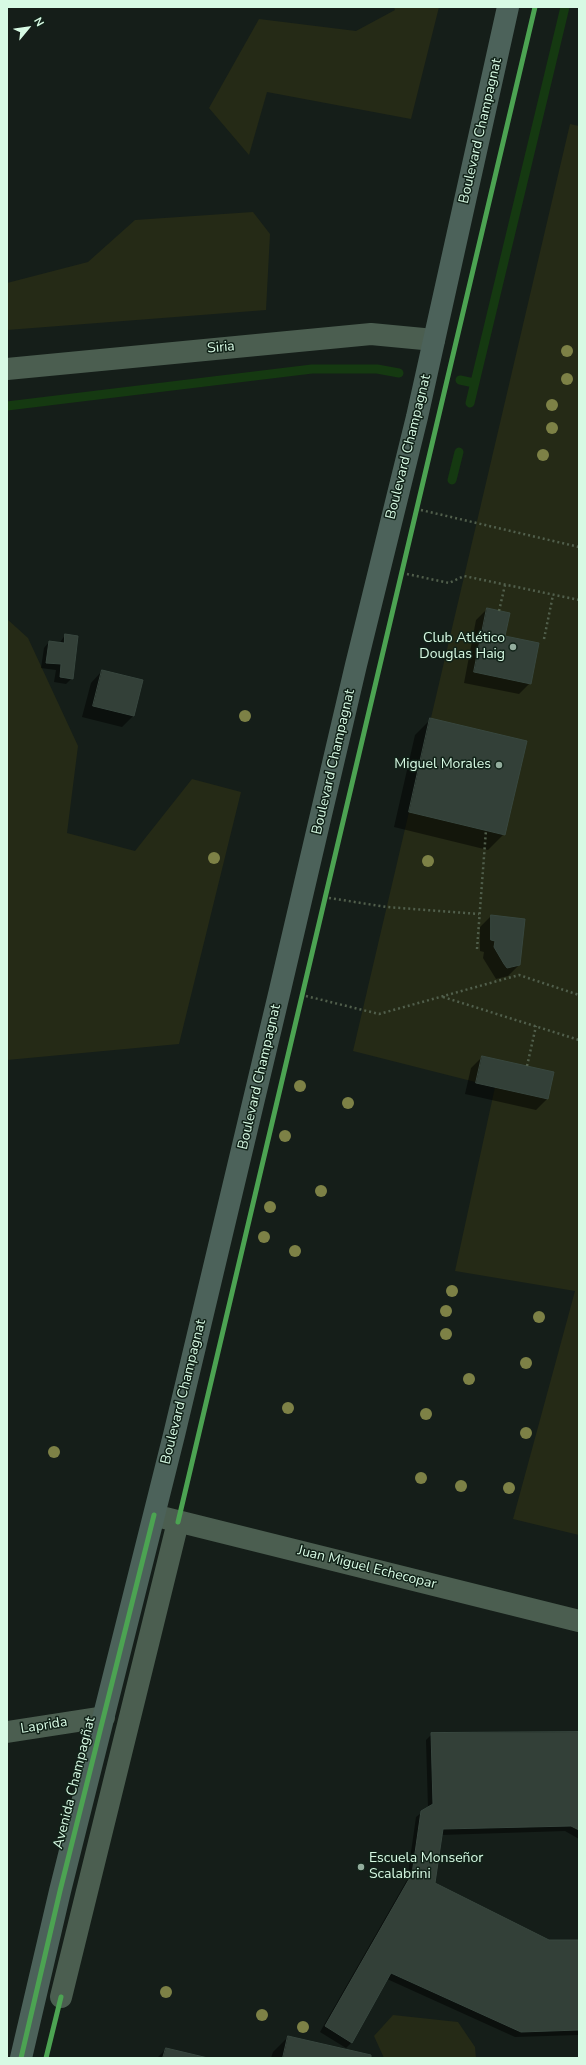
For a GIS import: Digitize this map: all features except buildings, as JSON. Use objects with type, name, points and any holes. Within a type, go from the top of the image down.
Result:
[{"type":"main road","name":"Boulevard Champagnat","points":[[154,1515],[434,340],[508,7]]},
{"type":"main road","name":"Avenida Champagñat","points":[[21,2058],[60,1892],[154,1515]]},
{"type":"street","name":"Siria","points":[[7,369],[371,334],[434,340]]},
{"type":"street","name":"Juan Miguel Echecopar","points":[[154,1515],[579,1621]]},
{"type":"street","points":[[60,1997],[178,1522]]},
{"type":"street","name":"Laprida","points":[[7,1732],[104,1717]]},
{"type":"path","points":[[416,516],[420,502]]},
{"type":"path","points":[[418,510],[579,547]]},
{"type":"path","points":[[400,581],[404,566]]},
{"type":"path","points":[[402,573],[449,583],[464,576],[579,600]]},
{"type":"path","points":[[499,611],[505,585]]},
{"type":"path","points":[[544,639],[553,595]]},
{"type":"path","points":[[477,949],[486,830]]},
{"type":"path","points":[[323,905],[327,890]]},
{"type":"path","points":[[325,898],[387,907],[479,914]]},
{"type":"path","points":[[302,995],[379,1014],[520,976],[579,995]]},
{"type":"path","points":[[300,1003],[304,988]]},
{"type":"path","points":[[443,996],[579,1040]]},
{"type":"path","points":[[527,1066],[536,1026]]},
{"type":"green space","points":[[394,7],[439,7],[411,119],[267,92],[249,155],[209,108],[259,19],[356,31],[395,10]]},
{"type":"green space","name":"Club Atlético Douglas Haig","points":[[570,124],[579,126],[579,1535],[513,1519],[575,1291],[455,1271],[495,1087],[353,1051]]},
{"type":"green space","points":[[253,212],[270,234],[266,310],[7,330],[7,283],[88,262],[135,220]]},
{"type":"green space","points":[[7,619],[28,638],[78,746],[67,833],[135,851],[192,779],[241,792],[179,1044],[7,1060]]},
{"type":"green space","points":[[393,2015],[458,2022],[475,2047],[476,2058],[384,2058],[374,2036]]},
{"type":"waterway","points":[[470,403],[565,7]]},
{"type":"waterway","points":[[7,406],[312,369],[377,369],[399,373]]},
{"type":"waterway","points":[[460,380],[474,383]]},
{"type":"waterway","points":[[452,480],[459,452]]},
{"type":"cycle path","points":[[178,1522],[535,7]]},
{"type":"cycle path","points":[[21,2058],[60,1891],[154,1515]]},
{"type":"cycle path","points":[[46,2058],[61,1997]]},
{"type":"place","name":"Club Atlético Douglas Haig","points":[[513,647]]},
{"type":"place","name":"Miguel Morales","points":[[499,765]]},
{"type":"place","name":"Escuela Monseñor Scalabrini","points":[[361,1867]]}]
